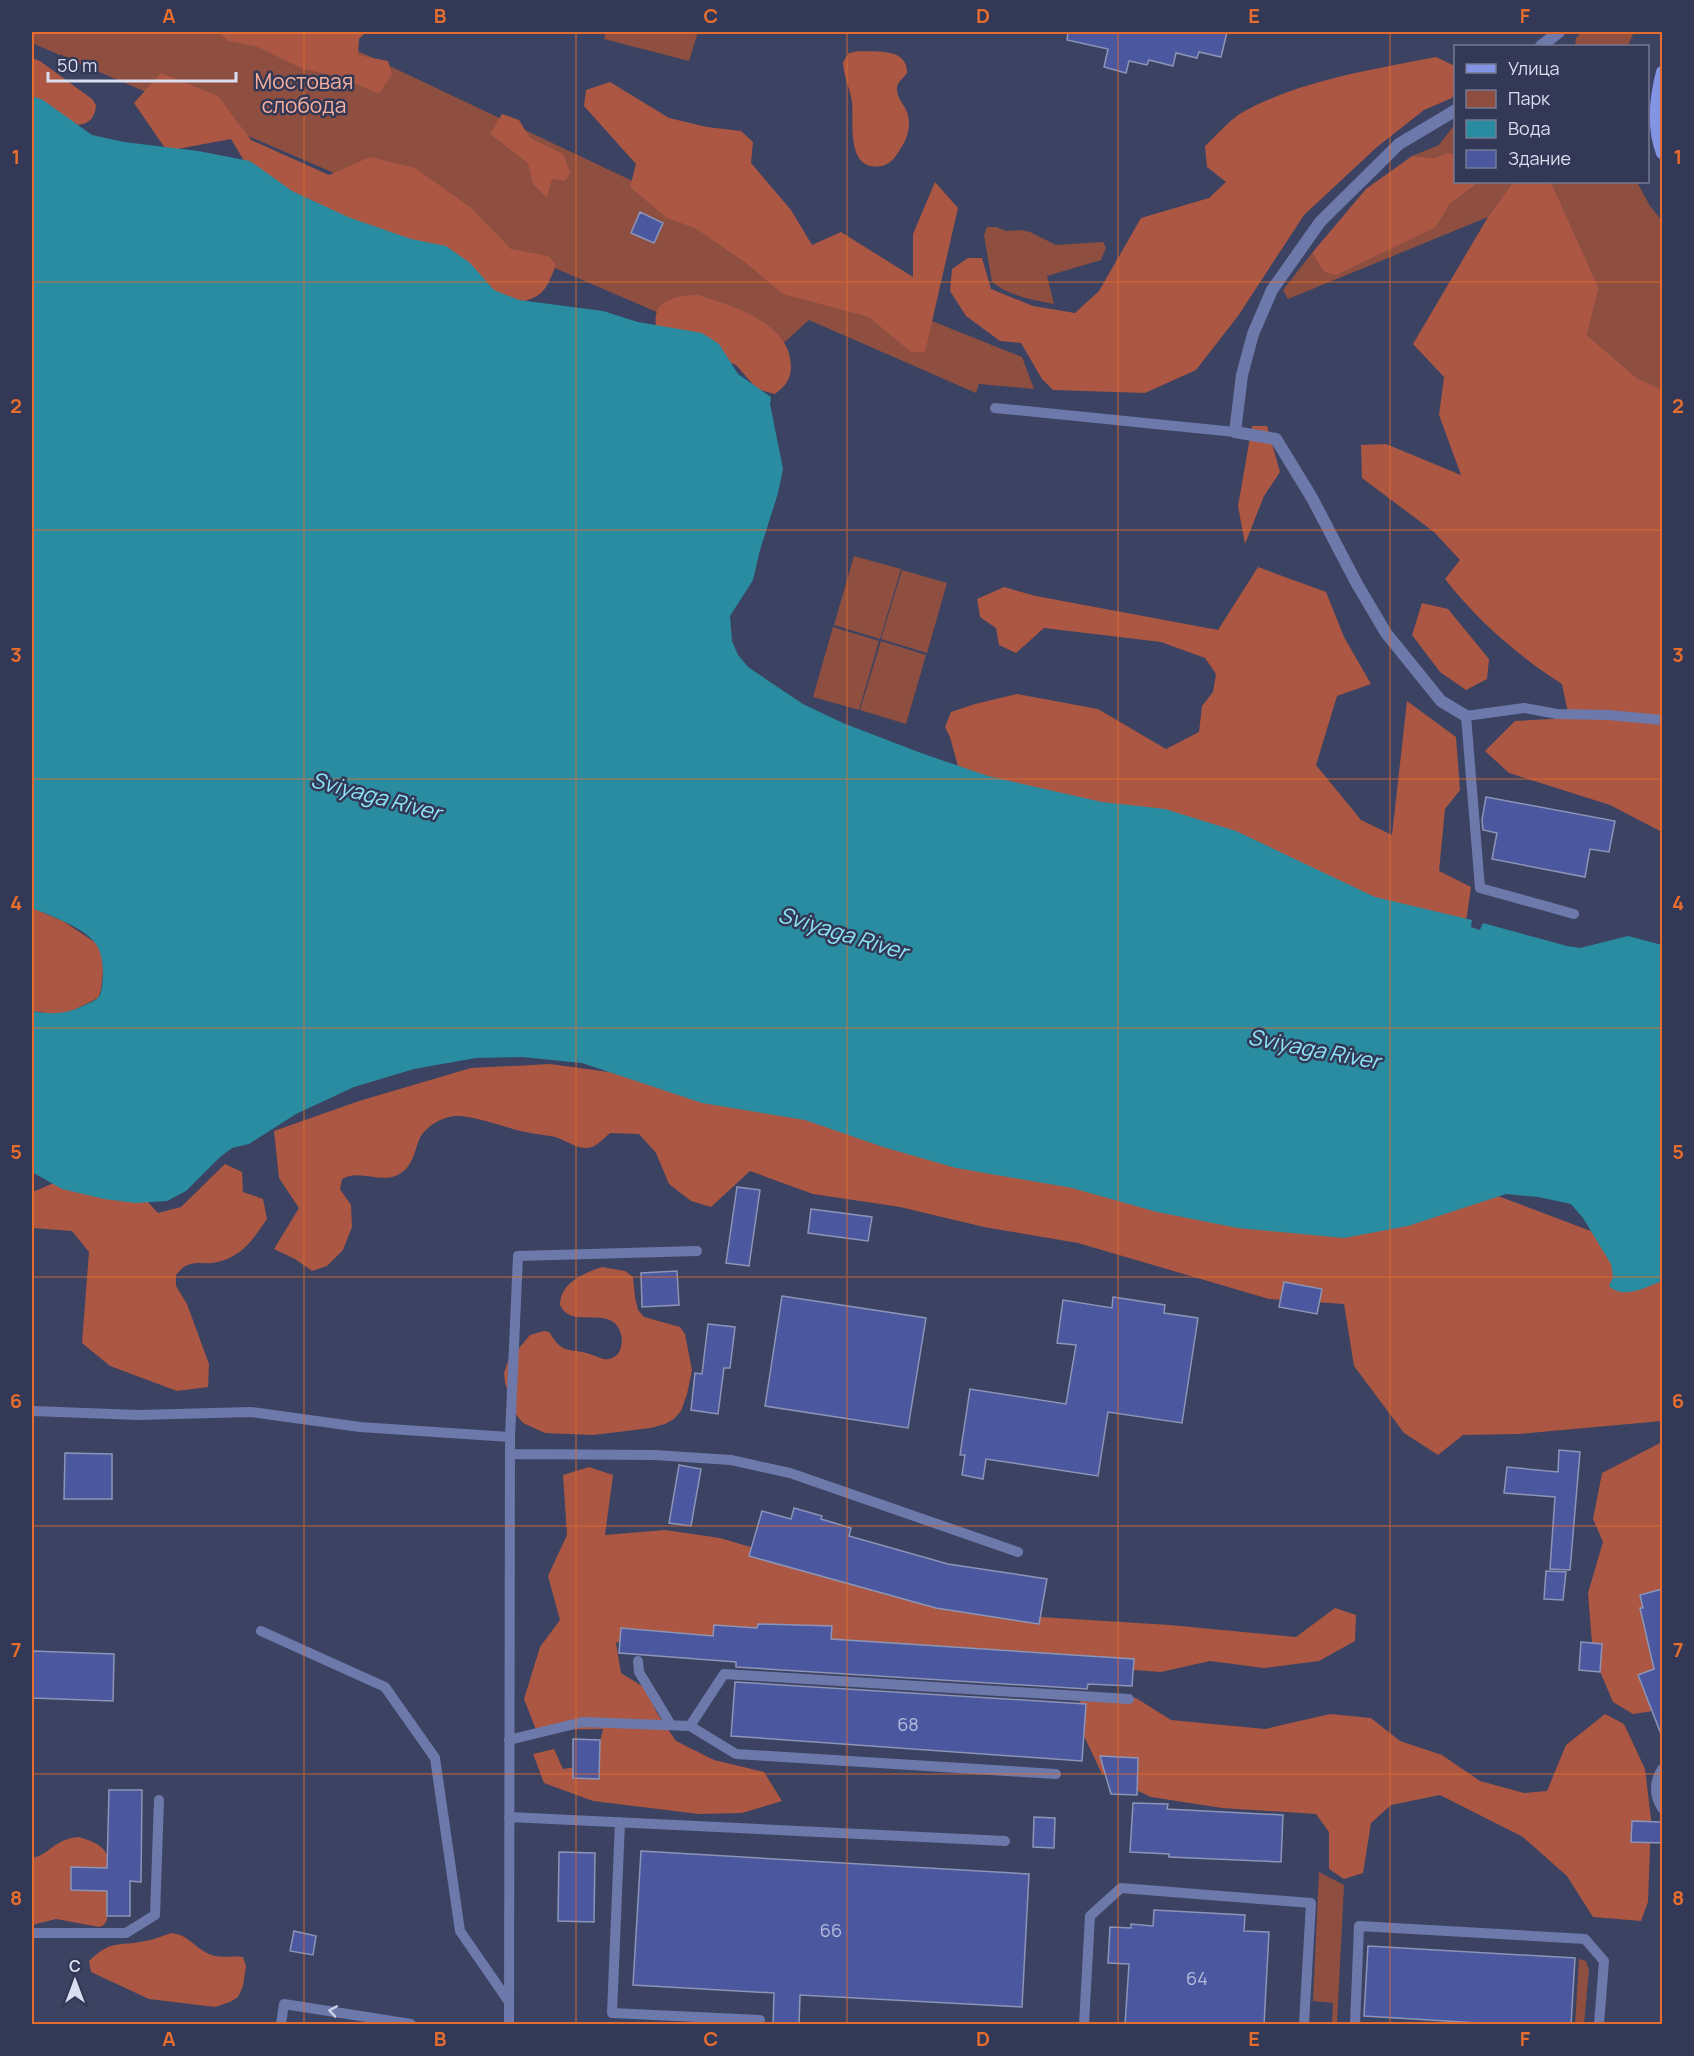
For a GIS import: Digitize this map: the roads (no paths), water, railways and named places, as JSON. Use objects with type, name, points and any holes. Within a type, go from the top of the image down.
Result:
[{"type":"street","points":[[1542,45],[1559,32]]},
{"type":"street","points":[[1662,72],[1655,120],[1662,153]]},
{"type":"street","points":[[1454,111],[1399,144],[1320,222],[1272,290],[1253,334],[1242,375],[1234,432],[1276,439],[1312,498],[1357,584],[1386,633],[1442,701],[1466,716]]},
{"type":"lane","points":[[995,408],[1234,432]]},
{"type":"lane","points":[[1574,914],[1480,888],[1466,716],[1524,708],[1557,714],[1608,715],[1662,720]]},
{"type":"lane","points":[[509,2025],[510,1437],[518,1256],[697,1251]]},
{"type":"lane","points":[[32,1411],[139,1415],[250,1412],[360,1426],[510,1437]]},
{"type":"lane","points":[[510,1454],[654,1455],[731,1460],[790,1473],[1018,1552]]},
{"type":"lane","points":[[261,1631],[385,1687],[435,1758],[460,1930],[509,2002]]},
{"type":"lane","points":[[638,1661],[639,1672],[671,1725]]},
{"type":"lane","points":[[690,1726],[724,1674],[1129,1700]]},
{"type":"lane","points":[[509,1740],[583,1722],[690,1726],[736,1754],[1056,1774]]},
{"type":"lane","points":[[1662,1769],[1657,1777],[1655,1790],[1662,1808]]},
{"type":"lane","points":[[32,1933],[126,1934],[156,1915],[159,1800]]},
{"type":"lane","points":[[509,1817],[1005,1841]]},
{"type":"lane","points":[[620,1822],[612,2013],[760,2020]]},
{"type":"lane","points":[[1084,2025],[1090,1916],[1121,1888],[1311,1903],[1304,2025]]},
{"type":"lane","points":[[1355,2025],[1359,1926],[1585,1939],[1604,1961],[1599,2025]]},
{"type":"lane","points":[[281,2025],[284,2004],[411,2025]]},
{"type":"water","name":"Sviyaga River","points":[[32,96],[43,100],[92,135],[250,161],[292,191],[348,217],[411,239],[446,246],[470,263],[494,290],[519,300],[603,311],[638,322],[702,333],[719,344],[738,374],[771,397],[770,404],[783,469],[753,580],[730,616],[732,641],[738,655],[748,667],[803,704],[843,723],[988,776],[1102,802],[1165,809],[1236,831],[1375,897],[1472,920],[1471,927],[1480,930],[1483,923],[1580,948],[1628,936],[1662,945],[1662,1281],[1628,1292],[1621,1292],[1609,1286],[1613,1277],[1611,1264],[1583,1218],[1571,1204],[1538,1197],[1506,1194],[1408,1226],[1344,1238],[1238,1228],[1157,1212],[1072,1188],[956,1168],[883,1147],[805,1120],[702,1103],[582,1063],[522,1057],[476,1058],[414,1069],[354,1087],[296,1114],[249,1144],[232,1148],[186,1191],[167,1201],[136,1203],[104,1199],[62,1189],[32,1172],[32,1011],[66,1012],[94,1001],[101,993],[103,975],[100,951],[91,938],[67,923],[32,908]]},
{"type":"park label","name":"Мостовая слобода","points":[[304,93]]}]
